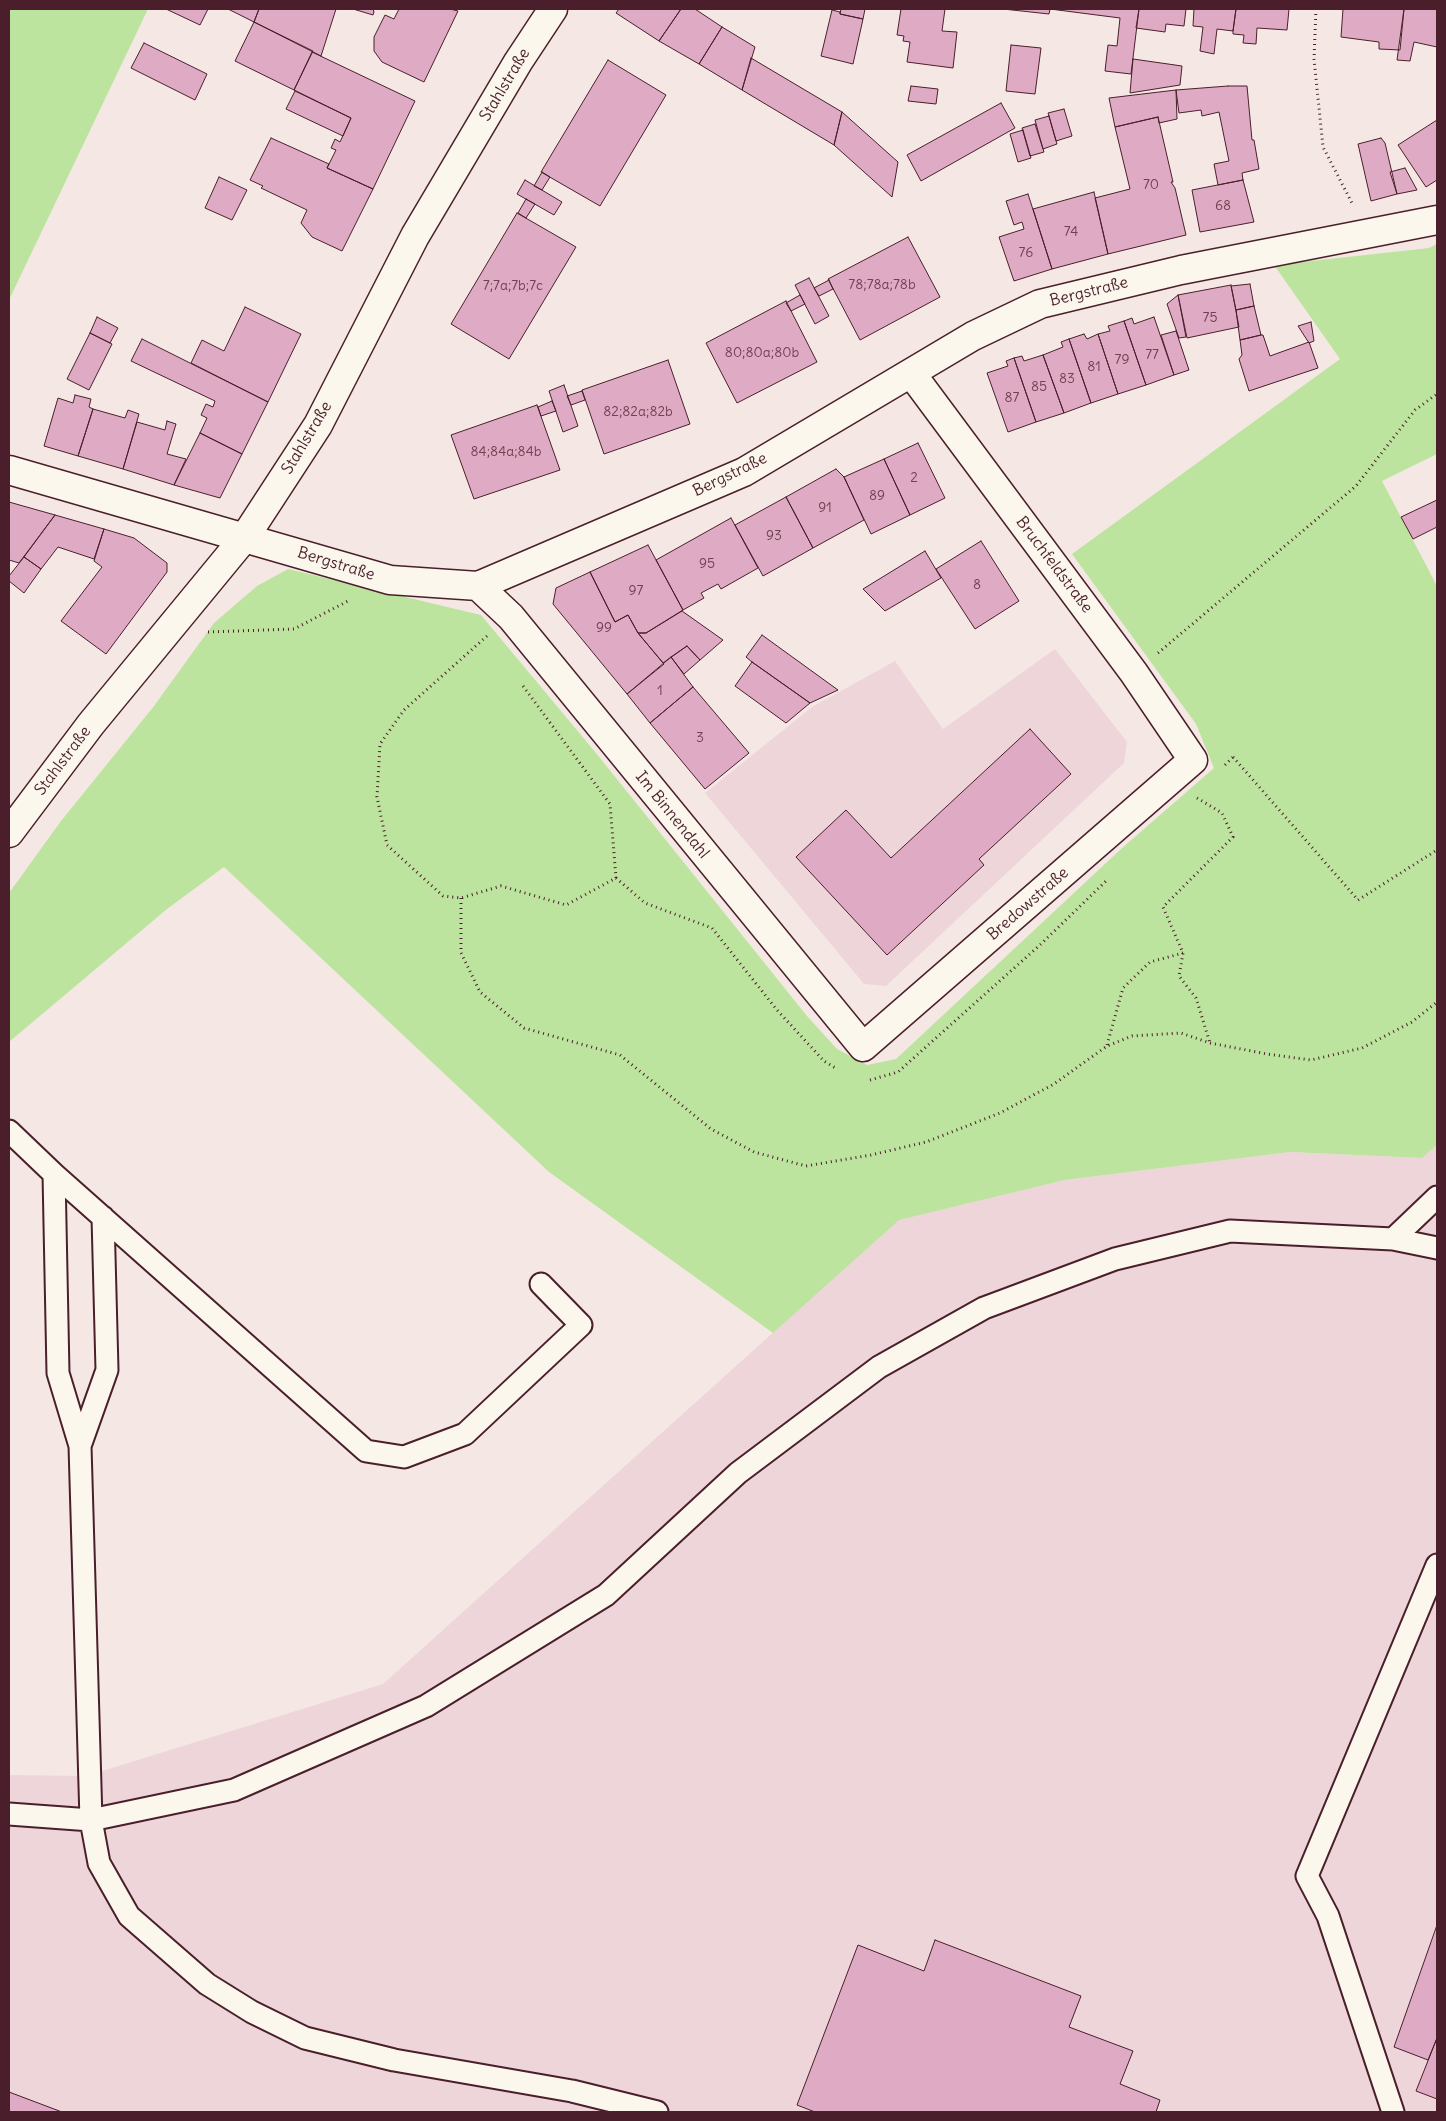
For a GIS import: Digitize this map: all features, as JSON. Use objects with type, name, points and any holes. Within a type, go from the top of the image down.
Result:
[{"type":"street","name":"Stahlstraße","points":[[9,833],[91,724],[167,633],[244,536],[318,425],[415,236],[518,62],[553,9]]},
{"type":"street","name":"Bergstraße","points":[[9,470],[244,536],[390,580],[478,586],[744,472],[973,336],[1040,304],[1181,270],[1437,220]]},
{"type":"street","name":"Bruchfeldstraße","points":[[911,373],[1134,673],[1193,760]]},
{"type":"street","name":"Im Binnendahl","points":[[478,586],[511,617],[863,1047]]},
{"type":"street","name":"Bredowstraße","points":[[863,1047],[1193,760]]},
{"type":"lane","points":[[9,1131],[54,1174],[366,1451],[404,1457],[465,1434],[581,1324],[541,1284]]},
{"type":"lane","points":[[54,1174],[58,1372],[80,1446],[91,1820],[99,1863],[128,1916],[207,1984],[252,2012],[305,2038],[394,2060],[572,2091],[657,2112]]},
{"type":"lane","points":[[1393,1239],[1437,1197]]},
{"type":"lane","points":[[80,1446],[107,1370],[103,1217]]},
{"type":"lane","points":[[9,1814],[91,1820],[234,1790],[426,1706],[606,1595],[738,1473],[879,1367],[984,1308],[1115,1259],[1230,1231],[1393,1239],[1437,1248]]},
{"type":"lane","points":[[1393,2112],[1328,1916],[1307,1876],[1437,1565]]},
{"type":"path","points":[[1316,9],[1314,59],[1323,147],[1368,234]]},
{"type":"path","points":[[1134,673],[1356,486],[1416,410],[1437,394]]},
{"type":"path","points":[[167,633],[294,629],[390,580]]},
{"type":"path","points":[[511,617],[404,710],[380,744],[377,797],[387,845],[443,896],[461,898],[500,886],[566,905],[616,878]]},
{"type":"path","points":[[486,637],[492,645]]},
{"type":"path","points":[[522,684],[610,804],[616,878],[645,903],[712,928],[777,1010],[824,1061],[841,1071]]},
{"type":"path","points":[[1220,770],[1233,757],[1358,900],[1437,850]]},
{"type":"path","points":[[1201,790],[1194,796],[1222,813],[1233,837],[1163,907],[1183,953],[1179,976],[1196,998],[1210,1043]]},
{"type":"path","points":[[867,1080],[898,1072],[1041,944],[1111,877]]},
{"type":"path","points":[[461,898],[462,953],[480,992],[524,1028],[620,1055],[711,1129],[754,1152],[806,1166],[871,1156],[926,1142],[1000,1113],[1054,1084],[1107,1046],[1132,1036],[1181,1032],[1210,1043],[1312,1060],[1362,1048],[1412,1022],[1437,1002]]},
{"type":"path","points":[[1107,1046],[1123,988],[1150,962],[1183,953]]},
{"type":"shaded area","points":[[1055,649],[1127,742],[1124,763],[886,986],[864,984],[705,793],[812,707],[895,661],[943,729]]},
{"type":"shaded area","points":[[1437,1145],[1437,2112],[9,2112],[9,1775],[86,1776],[383,1684],[898,1220],[1065,1180],[1290,1152],[1422,1158]]},
{"type":"green space","points":[[9,9],[148,9],[9,300]]},
{"type":"green space","points":[[1437,244],[1437,454],[1382,481],[1437,586],[1437,1145],[1422,1158],[1290,1152],[1065,1180],[899,1220],[773,1333],[549,1172],[224,867],[167,909],[9,1042],[9,893],[61,821],[154,706],[214,623],[257,586],[288,569],[481,615],[596,753],[807,1016],[837,1049],[867,1065],[896,1059],[1121,849],[1214,768],[1196,724],[1072,554],[1340,359],[1274,265],[1429,248]]},
{"type":"building","points":[[166,9],[208,9],[200,25]]},
{"type":"building","points":[[228,9],[259,9],[254,22]]},
{"type":"building","points":[[259,9],[336,9],[321,56],[254,22]]},
{"type":"building","points":[[353,9],[373,9],[374,12],[373,15]]},
{"type":"building","points":[[399,9],[450,9],[458,11],[424,82],[382,62],[374,51],[374,37],[385,15],[394,19]]},
{"type":"building","points":[[619,9],[681,9],[659,41],[616,13]]},
{"type":"building","points":[[681,9],[695,9],[722,27],[699,64],[659,41]]},
{"type":"building","points":[[841,9],[865,9],[863,19],[840,14]]},
{"type":"building","points":[[901,9],[945,9],[942,31],[957,32],[953,68],[907,62],[910,42],[903,41],[904,36],[897,35]]},
{"type":"building","points":[[1003,9],[1050,9],[1049,14]]},
{"type":"building","points":[[1050,9],[1139,9],[1131,74],[1105,71],[1108,45],[1117,46],[1120,18]]},
{"type":"building","points":[[1139,9],[1186,9],[1184,26],[1166,24],[1165,32],[1136,28]]},
{"type":"building","points":[[1194,9],[1236,9],[1233,31],[1217,29],[1214,54],[1200,51],[1203,27],[1193,26]]},
{"type":"building","points":[[1236,9],[1289,9],[1287,30],[1257,28],[1256,44],[1243,43],[1244,35],[1233,34]]},
{"type":"building","points":[[1343,9],[1404,9],[1400,50],[1379,49],[1379,42],[1341,37]]},
{"type":"building","points":[[1404,9],[1437,9],[1437,47],[1414,42],[1410,61],[1397,60]]},
{"type":"building","points":[[832,10],[840,12],[840,14],[863,19],[853,64],[821,56]]},
{"type":"building","points":[[254,22],[313,51],[294,90],[235,61]]},
{"type":"building","points":[[722,27],[755,47],[742,90],[699,64]]},
{"type":"building","points":[[144,43],[207,74],[195,100],[131,68]]},
{"type":"building","points":[[1011,45],[1041,48],[1035,94],[1006,91]]},
{"type":"building","points":[[312,52],[415,101],[373,189],[327,168],[336,150],[331,148],[335,139],[340,142],[351,118],[294,90]]},
{"type":"building","points":[[751,58],[842,112],[834,145],[742,90]]},
{"type":"building","points":[[1133,59],[1182,66],[1180,85],[1130,93]]},
{"type":"building","points":[[608,60],[666,95],[600,206],[541,172]]},
{"type":"building","points":[[911,86],[938,89],[936,104],[908,101]]},
{"type":"building","points":[[1247,86],[1252,140],[1254,140],[1259,169],[1242,173],[1243,180],[1218,185],[1214,164],[1229,161],[1219,112],[1202,116],[1201,110],[1179,113],[1176,90]]},
{"type":"building","points":[[1176,90],[1177,119],[1159,123],[1158,117],[1115,127],[1109,98]]},
{"type":"building","points":[[295,91],[351,118],[343,136],[286,109]]},
{"type":"building","points":[[1001,103],[1015,128],[921,181],[907,155]]},
{"type":"building","points":[[1064,109],[1072,136],[1056,141],[1048,113]]},
{"type":"building","points":[[842,112],[898,162],[892,197],[834,145]]},
{"type":"building","points":[[1049,116],[1057,144],[1043,149],[1035,120]]},
{"type":"building","points":[[1158,117],[1173,182],[1171,182],[1175,188],[1186,235],[1108,254],[1095,198],[1130,189],[1115,127]]},
{"type":"building","points":[[1437,120],[1437,180],[1426,187],[1398,145]]},
{"type":"building","points":[[1035,124],[1044,152],[1030,156],[1022,128]]},
{"type":"building","points":[[1023,130],[1031,158],[1018,162],[1010,134]]},
{"type":"building","points":[[271,138],[329,164],[327,168],[373,189],[342,251],[312,237],[301,223],[307,210],[261,188],[263,186],[250,180]]},
{"type":"building","points":[[1381,138],[1385,143],[1397,194],[1371,201],[1358,144]]},
{"type":"building","points":[[1405,168],[1417,190],[1397,194],[1390,172]]},
{"type":"building","points":[[542,172],[550,177],[542,190],[534,186]]},
{"type":"building","points":[[219,177],[247,190],[232,220],[205,208]]},
{"type":"building","points":[[525,180],[562,202],[554,215],[517,194]]},
{"type":"building","points":[[1243,180],[1254,222],[1200,232],[1192,190]]},
{"type":"building","points":[[1094,192],[1108,254],[1052,269],[1033,209]]},
{"type":"building","points":[[1028,194],[1052,269],[1014,281],[999,237],[1024,229],[1022,222],[1014,225],[1006,201]]},
{"type":"building","points":[[526,199],[535,204],[526,218],[518,213]]},
{"type":"building","points":[[517,213],[576,247],[509,359],[451,324]]},
{"type":"building","points":[[908,237],[940,297],[860,340],[828,279]]},
{"type":"building","points":[[809,278],[829,316],[815,324],[795,285]]},
{"type":"building","points":[[829,280],[833,289],[819,296],[814,288]]},
{"type":"building","points":[[1250,284],[1254,306],[1236,310],[1231,286]]},
{"type":"building","points":[[1231,285],[1239,327],[1187,338],[1178,295]]},
{"type":"building","points":[[800,295],[805,304],[791,311],[786,303]]},
{"type":"building","points":[[1178,295],[1186,337],[1179,338],[1167,304]]},
{"type":"building","points":[[786,301],[817,362],[737,403],[706,343]]},
{"type":"building","points":[[1254,306],[1261,335],[1240,340],[1236,310]]},
{"type":"building","points":[[245,307],[301,334],[268,402],[191,363],[202,340],[224,351]]},
{"type":"building","points":[[97,317],[118,328],[110,343],[90,333]]},
{"type":"building","points":[[1154,317],[1174,375],[1146,385],[1124,321],[1132,318],[1134,324]]},
{"type":"building","points":[[1124,321],[1146,385],[1118,394],[1098,334],[1110,331],[1108,326]]},
{"type":"building","points":[[1311,322],[1314,341],[1309,343],[1298,326]]},
{"type":"building","points":[[1176,331],[1189,370],[1174,375],[1161,335]]},
{"type":"building","points":[[90,333],[112,344],[89,390],[67,379]]},
{"type":"building","points":[[1084,334],[1087,339],[1098,334],[1118,394],[1091,403],[1069,339]]},
{"type":"building","points":[[1263,335],[1270,356],[1309,342],[1318,368],[1249,391],[1239,359],[1242,355],[1240,340]]},
{"type":"building","points":[[142,339],[268,402],[242,454],[200,433],[207,418],[201,415],[206,404],[213,407],[215,401],[131,361]]},
{"type":"building","points":[[1069,339],[1091,403],[1064,413],[1043,355],[1063,347],[1061,342]]},
{"type":"building","points":[[1043,355],[1064,413],[1036,422],[1014,358],[1022,356],[1024,361]]},
{"type":"building","points":[[1014,358],[1036,422],[1008,432],[987,373],[1008,366],[1006,361]]},
{"type":"building","points":[[668,360],[690,424],[604,454],[582,390]]},
{"type":"building","points":[[564,385],[578,426],[563,432],[549,391]]},
{"type":"building","points":[[582,391],[585,400],[571,405],[567,396]]},
{"type":"building","points":[[75,395],[91,399],[89,407],[93,409],[78,456],[44,446],[58,398],[73,403]]},
{"type":"building","points":[[552,401],[556,411],[541,416],[538,407]]},
{"type":"building","points":[[537,405],[560,470],[474,499],[451,435]]},
{"type":"building","points":[[93,409],[125,418],[128,410],[139,414],[123,469],[78,456]]},
{"type":"building","points":[[167,421],[176,424],[167,454],[186,459],[174,485],[123,469],[137,422],[165,430]]},
{"type":"building","points":[[200,433],[242,454],[220,498],[174,485]]},
{"type":"building","points":[[918,443],[945,498],[910,515],[884,459]]},
{"type":"building","points":[[884,459],[910,515],[871,534],[844,477]]},
{"type":"building","points":[[836,469],[844,477],[864,520],[813,548],[786,497]]},
{"type":"building","points":[[786,497],[813,548],[763,576],[735,525]]},
{"type":"building","points":[[1437,500],[1437,527],[1413,539],[1401,517]]},
{"type":"building","points":[[9,502],[55,515],[19,563],[9,560]]},
{"type":"building","points":[[55,515],[104,529],[94,559],[58,547],[41,569],[24,557]]},
{"type":"building","points":[[731,518],[758,568],[721,589],[718,584],[701,593],[704,598],[683,610],[656,560]]},
{"type":"building","points":[[104,529],[134,538],[167,563],[167,572],[106,654],[61,621],[102,567],[94,561]]},
{"type":"building","points":[[981,541],[1019,601],[975,629],[936,569]]},
{"type":"building","points":[[648,545],[683,610],[646,633],[638,633],[628,615],[615,622],[590,572]]},
{"type":"building","points":[[925,551],[941,578],[885,611],[863,589]]},
{"type":"building","points":[[24,557],[41,569],[24,593],[9,581],[9,576]]},
{"type":"building","points":[[590,572],[615,622],[628,615],[638,633],[664,664],[627,694],[553,604],[556,588]]},
{"type":"building","points":[[682,611],[723,640],[700,660],[687,646],[663,663],[638,633],[646,633]]},
{"type":"building","points":[[762,635],[838,690],[810,703],[752,662],[746,657]]},
{"type":"building","points":[[687,646],[700,660],[684,674],[671,657]]},
{"type":"building","points":[[671,657],[693,687],[650,723],[627,694]]},
{"type":"building","points":[[752,662],[810,703],[786,723],[735,686]]},
{"type":"building","points":[[693,687],[749,753],[705,789],[650,723]]},
{"type":"building","points":[[1030,729],[1071,774],[979,859],[984,865],[887,955],[796,857],[846,810],[891,858]]},
{"type":"building","points":[[1437,1925],[1437,2038],[1428,2060],[1394,2047]]},
{"type":"building","points":[[935,1940],[1081,1996],[1069,2027],[1133,2051],[1120,2084],[1160,2100],[1156,2112],[815,2112],[797,2105],[858,1945],[924,1971]]},
{"type":"building","points":[[1437,2038],[1437,2099],[1416,2091]]},
{"type":"building","points":[[9,2092],[62,2112],[9,2112]]}]
